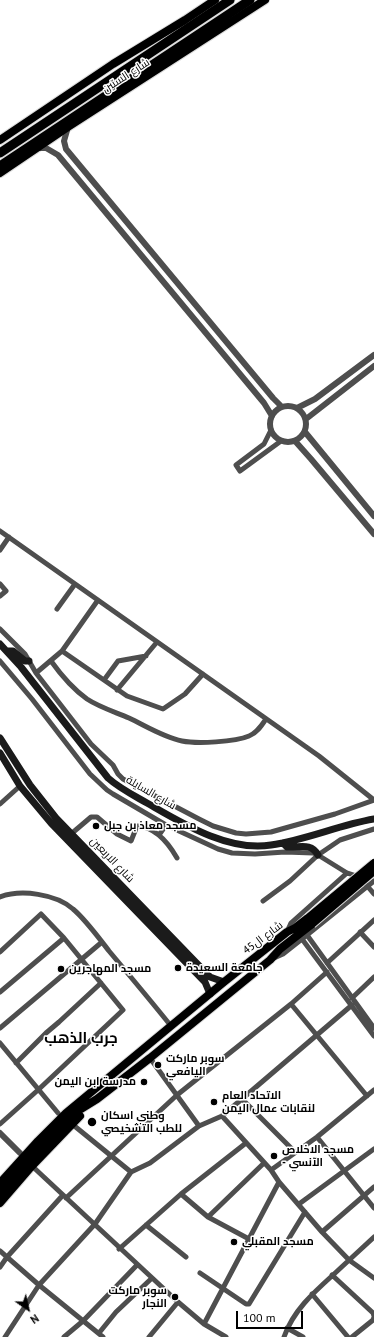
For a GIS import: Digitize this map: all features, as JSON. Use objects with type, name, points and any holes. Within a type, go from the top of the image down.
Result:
[{"type":"highway","name":"شارع الستين","points":[[0,153],[230,0]]},
{"type":"highway","name":"شارع الستين","points":[[0,166],[250,0]]},
{"type":"main road","name":"شارع الستين","points":[[0,173],[68,127],[265,0]]},
{"type":"main road","name":"شارع الستين","points":[[0,140],[113,64],[213,1]]},
{"type":"main road","name":"شارع السايلة","points":[[0,644],[104,773],[114,783],[176,820],[213,837],[237,844],[260,846],[283,843],[374,819]]},
{"type":"main road","points":[[7,651],[13,651],[26,661],[29,661]]},
{"type":"main road","name":"شارع الاربعين","points":[[0,738],[30,785],[56,818],[208,980],[210,994]]},
{"type":"main road","name":"شارع الاربعين","points":[[0,753],[20,786],[51,823],[208,980],[224,982]]},
{"type":"main road","points":[[283,843],[287,847],[311,847],[318,855]]},
{"type":"main road","name":"شارع ال45","points":[[0,1192],[43,1144],[76,1112],[97,1099],[150,1058],[270,960],[310,921],[374,863]]},
{"type":"main road","name":"شارع ال45","points":[[0,1183],[43,1135],[91,1091],[287,932],[310,921],[374,871]]},
{"type":"main road","name":"شارع ال45","points":[[0,1176],[58,1113],[91,1091]]},
{"type":"main road","name":"شارع ال45","points":[[0,1203],[32,1166],[97,1099]]},
{"type":"street","points":[[68,127],[64,141],[66,149],[282,407]]},
{"type":"street","points":[[37,148],[46,148],[58,155],[264,403],[272,416]]},
{"type":"street","points":[[136,249],[141,240]]},
{"type":"street","points":[[297,408],[315,400],[374,355]]},
{"type":"street","points":[[306,419],[374,366]]},
{"type":"street","points":[[288,406],[297,408],[303,413],[306,419],[307,423],[305,432],[301,438],[295,442],[281,441],[275,437],[271,430],[270,423],[272,416],[282,407],[288,406]]},
{"type":"street","points":[[271,430],[264,444],[236,466],[240,471],[281,441]]},
{"type":"street","points":[[305,432],[374,516]]},
{"type":"street","points":[[295,442],[374,534]]},
{"type":"street","points":[[0,531],[320,756],[374,800]]},
{"type":"street","points":[[0,550],[9,537]]},
{"type":"street","points":[[0,584],[6,591],[0,596]]},
{"type":"street","points":[[57,609],[75,584]]},
{"type":"street","points":[[36,673],[62,651],[98,600]]},
{"type":"street","points":[[0,629],[25,654],[36,673],[91,744],[113,765],[123,779],[213,826],[236,833],[246,834],[271,832],[335,814],[374,800]]},
{"type":"street","points":[[118,690],[157,642]]},
{"type":"street","points":[[62,651],[127,696],[163,710],[184,694],[203,674]]},
{"type":"street","points":[[104,680],[118,661],[146,656]]},
{"type":"street","points":[[0,661],[9,670],[90,774],[107,790],[166,825],[205,844],[232,853],[264,854],[285,852],[318,855],[358,878],[374,894]]},
{"type":"street","points":[[51,661],[61,675],[87,699],[163,734],[182,740],[194,742],[215,741],[250,736],[259,730],[266,719]]},
{"type":"street","points":[[0,804],[20,786]]},
{"type":"street","points":[[71,834],[91,817],[97,817],[117,834],[131,841],[138,826],[142,826],[159,835],[169,845],[177,858]]},
{"type":"street","points":[[159,835],[166,825]]},
{"type":"street","points":[[263,901],[290,881],[318,855],[340,840],[374,829]]},
{"type":"street","points":[[287,932],[291,923],[347,873]]},
{"type":"street","points":[[270,960],[283,954],[374,880]]},
{"type":"street","points":[[0,897],[25,893],[49,896],[73,909],[171,1026]]},
{"type":"street","points":[[0,952],[41,914],[64,938],[122,1010],[0,1124]]},
{"type":"street","points":[[327,963],[374,920]]},
{"type":"street","points":[[360,932],[374,947]]},
{"type":"street","points":[[307,935],[374,1028]]},
{"type":"street","points":[[0,992],[64,938]]},
{"type":"street","points":[[302,939],[374,1036]]},
{"type":"street","points":[[0,1028],[102,942]]},
{"type":"street","points":[[0,1267],[7,1257],[65,1197],[177,1095],[291,1004],[327,972]]},
{"type":"street","points":[[352,998],[374,976]]},
{"type":"street","points":[[16,1062],[101,983]]},
{"type":"street","points":[[291,1004],[367,1096]]},
{"type":"street","points":[[5,1337],[39,1285],[95,1224],[131,1172],[150,1163],[199,1126],[222,1116],[352,1006]]},
{"type":"street","points":[[0,1044],[58,1113]]},
{"type":"street","points":[[150,1058],[199,1126]]},
{"type":"street","points":[[271,1170],[317,1137],[374,1090]]},
{"type":"street","points":[[242,1099],[295,1152]]},
{"type":"street","points":[[222,1116],[271,1170],[279,1182],[322,1232],[349,1260],[374,1278]]},
{"type":"street","points":[[72,1124],[131,1172]]},
{"type":"street","points":[[0,1134],[20,1153]]},
{"type":"street","points":[[317,1137],[374,1208]]},
{"type":"street","points":[[119,1249],[181,1194],[246,1143]]},
{"type":"street","points":[[299,1204],[374,1149]]},
{"type":"street","points":[[208,1217],[264,1163]]},
{"type":"street","points":[[32,1166],[95,1224],[119,1249],[178,1302],[204,1324],[226,1337]]},
{"type":"street","points":[[204,1324],[279,1182]]},
{"type":"street","points":[[322,1232],[374,1187]]},
{"type":"street","points":[[181,1194],[208,1217],[249,1239]]},
{"type":"street","points":[[200,1273],[246,1304],[249,1304],[305,1212]]},
{"type":"street","points":[[146,1225],[186,1257]]},
{"type":"street","points":[[284,1337],[287,1328],[299,1308],[332,1275],[374,1237]]},
{"type":"street","points":[[0,1251],[83,1322],[101,1335],[116,1312],[152,1278]]},
{"type":"street","points":[[64,1337],[83,1322],[137,1265]]},
{"type":"street","points":[[332,1275],[373,1313],[373,1320],[352,1337]]},
{"type":"street","points":[[312,1294],[348,1337]]},
{"type":"street","points":[[149,1337],[178,1302]]},
{"type":"street","points":[[287,1328],[303,1337]]},
{"type":"place","name":"مسجد معاذ بن جبل","points":[[96,826]]},
{"type":"place","name":"جامعة السعيدة","points":[[178,968]]},
{"type":"place","name":"مسجد المهاجرين","points":[[61,969]]},
{"type":"place","name":"سوبر ماركت اليافعي","points":[[158,1065]]},
{"type":"place","name":"مدرسة ابن اليمن","points":[[144,1082]]},
{"type":"place","name":"الاتحاد العام لنقابات عمال اليمن","points":[[214,1102]]},
{"type":"place","name":"وطني اسكان للطب التشخيصي","points":[[92,1122]]},
{"type":"place","name":"مسجد الاخلاص - الآنسي","points":[[274,1156]]},
{"type":"place","name":"مسجد المقبلي","points":[[234,1242]]},
{"type":"place","name":"سوبر ماركت النجار","points":[[175,1297]]},
{"type":"district","name":"جرب الذهب","points":[[81,1039]]}]
